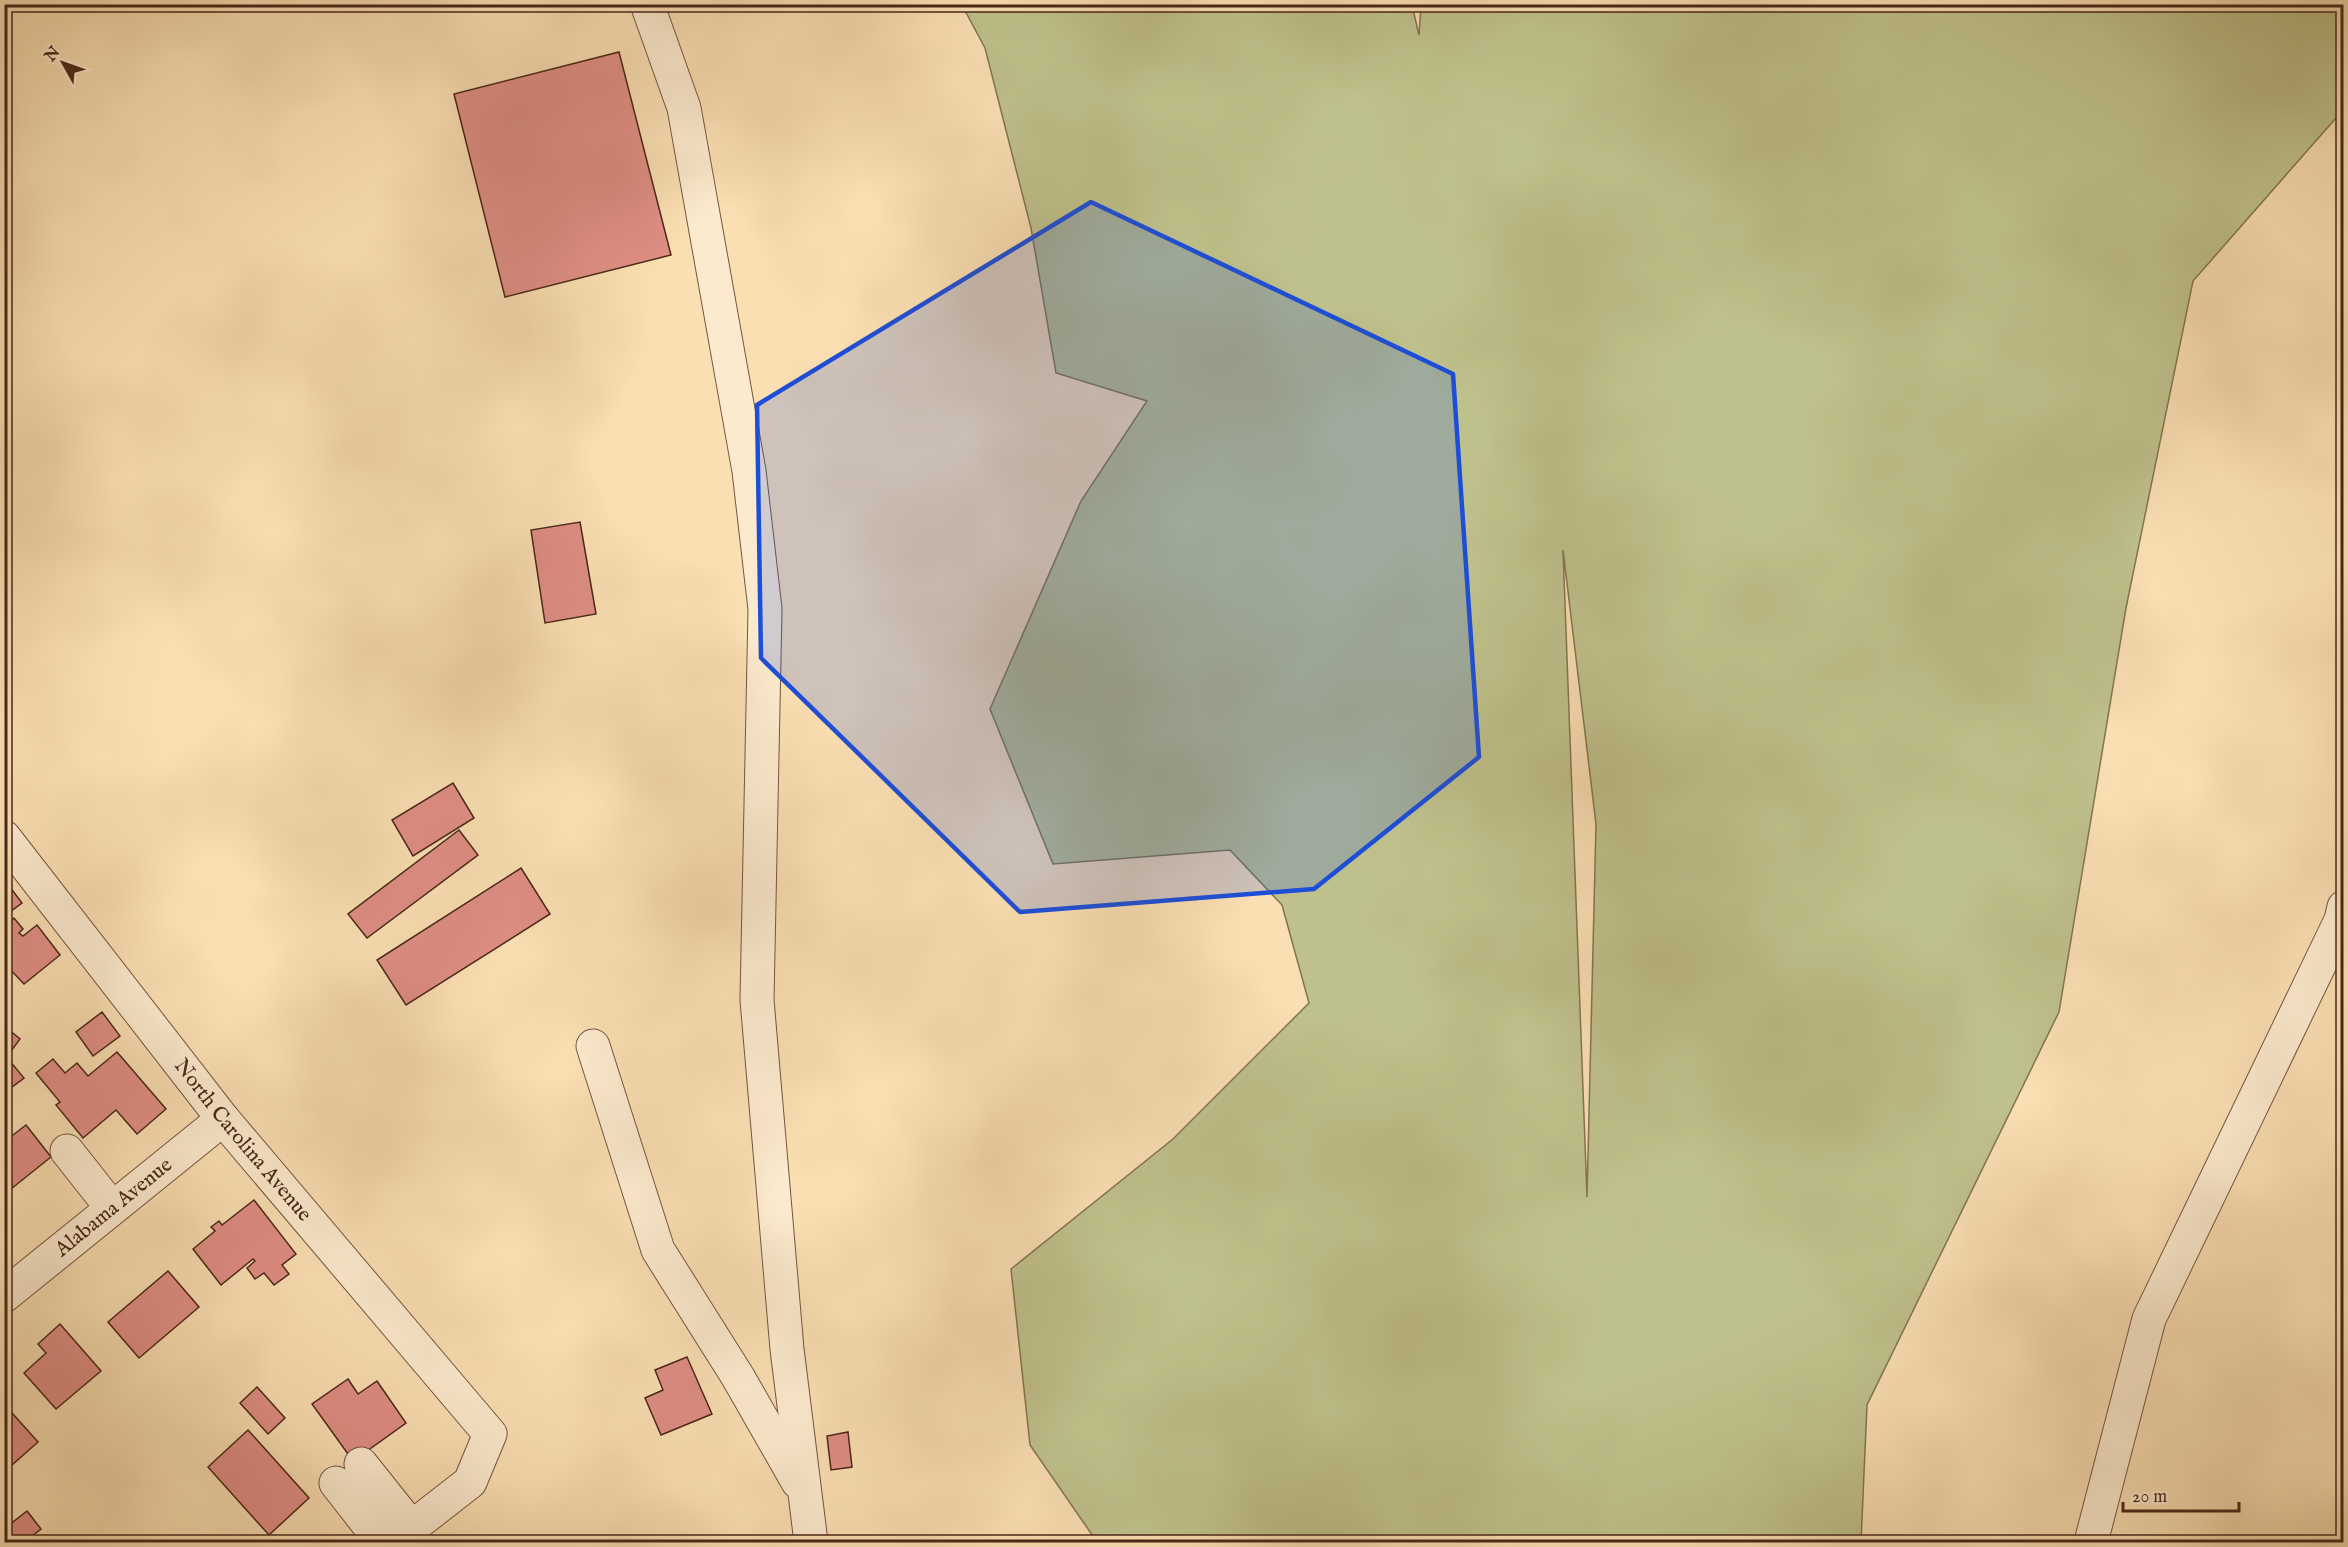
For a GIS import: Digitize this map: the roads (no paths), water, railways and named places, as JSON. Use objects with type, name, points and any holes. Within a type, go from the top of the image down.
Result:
[{"type":"street","points":[[647,4],[684,108],[749,471],[765,609],[757,999],[787,1349],[811,1542]]},
{"type":"street","name":"North Carolina Avenue","points":[[4,837],[223,1119],[490,1434],[470,1482],[403,1535]]},
{"type":"street","points":[[2091,1542],[2149,1319],[2341,920],[2343,907]]},
{"type":"street","points":[[593,1046],[658,1250],[738,1377],[805,1494]]},
{"type":"street","name":"Alabama Avenue","points":[[4,1296],[223,1119]]},
{"type":"street","points":[[67,1151],[112,1208]]},
{"type":"street","points":[[382,1542],[348,1474],[403,1535]]}]
